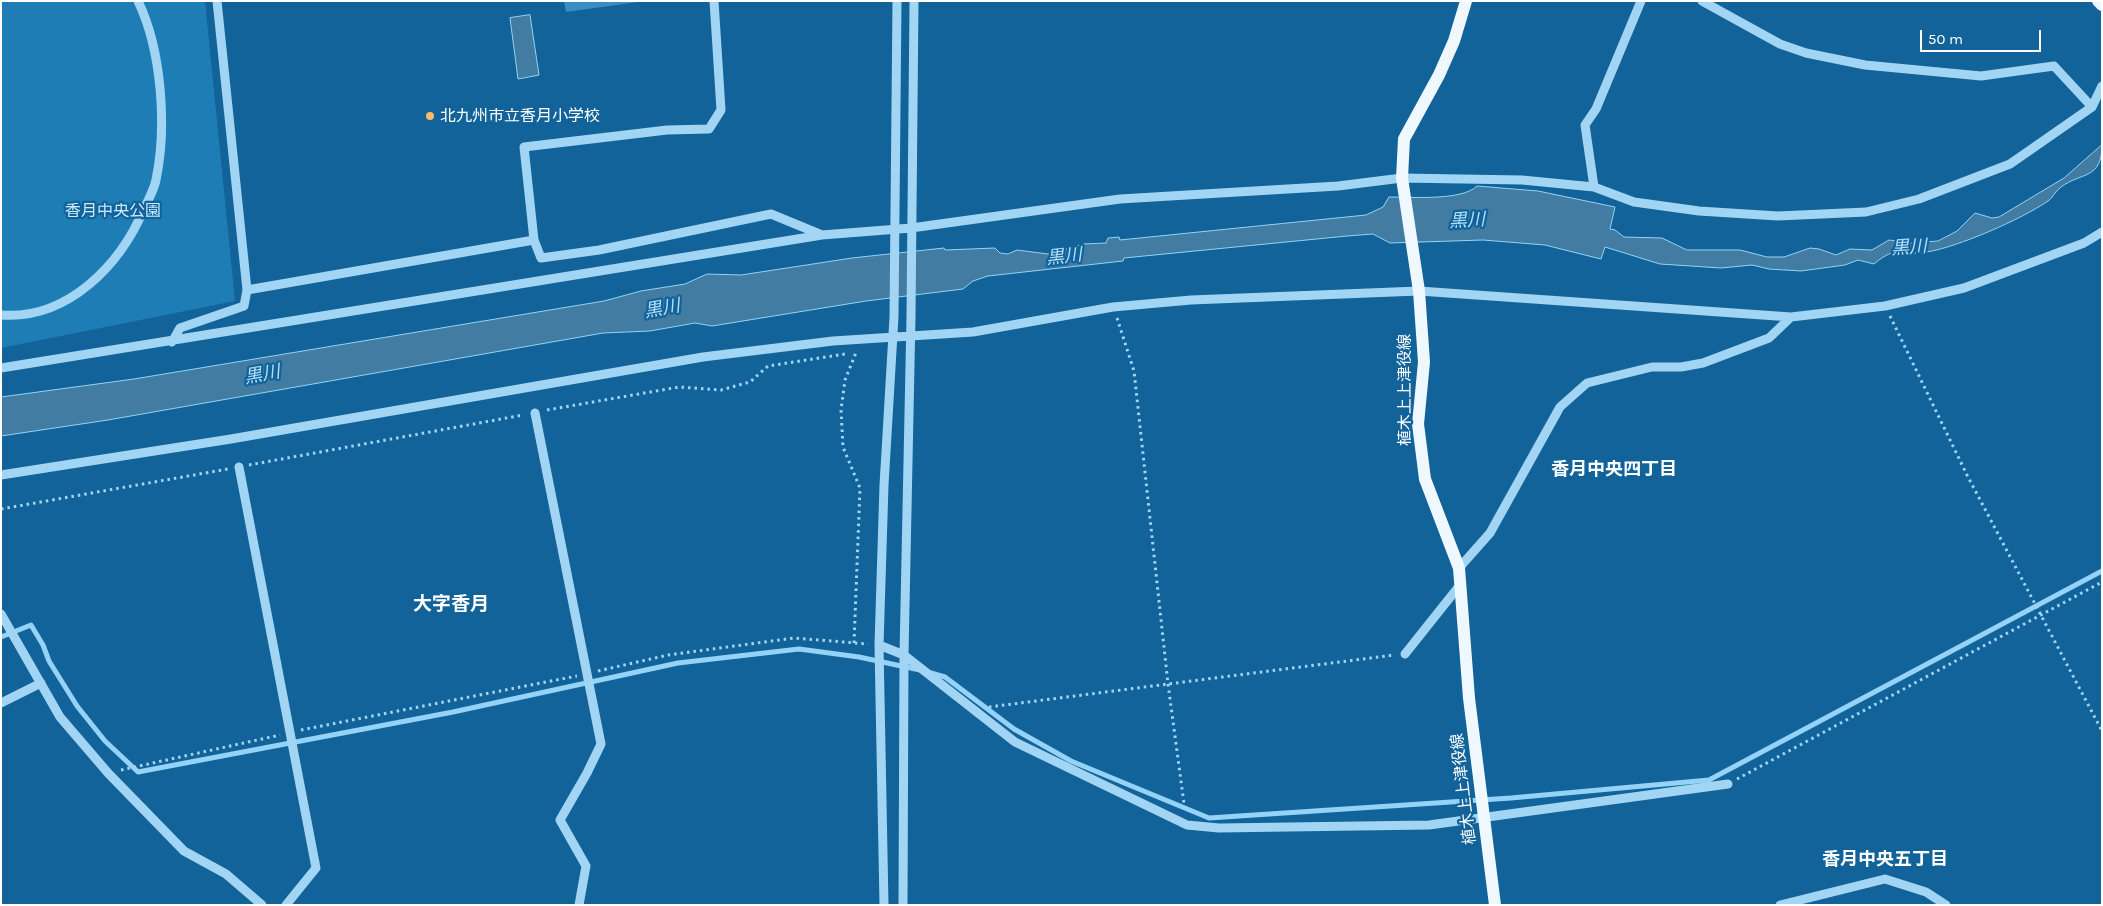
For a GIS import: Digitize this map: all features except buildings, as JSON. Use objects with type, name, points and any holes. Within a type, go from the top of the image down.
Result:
[{"type":"main road","name":"植木上上津役線","points":[[1466,1],[1454,41],[1439,76],[1404,139],[1403,184],[1419,291],[1424,362],[1418,424],[1425,479],[1459,568],[1469,698],[1494,905]]},
{"type":"main road","points":[[2098,1],[2102,5]]},
{"type":"street","points":[[1,315],[11,316],[41,310],[76,296],[99,276],[126,244],[141,216],[155,182],[161,141],[154,49],[146,18],[138,1]]},
{"type":"street","points":[[172,342],[180,328],[244,306],[247,290],[217,1]]},
{"type":"street","points":[[714,1],[721,110],[709,129],[668,130],[524,147],[534,240],[541,258],[599,250],[771,214],[822,235]]},
{"type":"street","points":[[884,905],[879,645],[884,486],[894,317],[897,1]]},
{"type":"street","points":[[904,905],[904,655],[911,316],[914,1]]},
{"type":"street","points":[[1594,187],[1586,125],[1596,109],[1641,1]]},
{"type":"street","points":[[1702,1],[1780,44],[1806,53],[1865,65],[1981,76],[2054,66],[2092,107]]},
{"type":"street","points":[[1,368],[172,342],[822,235],[911,228],[1120,199],[1338,186],[1522,180],[1594,187],[1634,202],[1699,211],[1778,216],[1866,212],[1918,199],[2010,164],[2092,107],[2102,86]]},
{"type":"street","points":[[1,475],[231,439],[703,357],[861,340],[973,332],[1113,307],[1191,300],[1419,291],[1790,317],[1885,306],[1964,288],[2084,243],[2102,232]]},
{"type":"street","points":[[247,290],[534,240]]},
{"type":"street","points":[[1459,568],[1490,533],[1560,407],[1587,383],[1652,367],[1681,367],[1703,363],[1769,338],[1790,317]]},
{"type":"street","points":[[535,412],[600,744],[587,773],[560,820],[586,866],[579,905]]},
{"type":"street","points":[[239,467],[316,868],[286,905]]},
{"type":"street","points":[[1405,654],[1460,586]]},
{"type":"street","points":[[1,614],[60,717],[108,773],[184,851],[226,874],[262,905]]},
{"type":"street","points":[[879,645],[904,655],[1015,742],[1188,825],[1219,828],[1428,825],[1601,803],[1728,784]]},
{"type":"street","points":[[1,703],[41,683]]},
{"type":"street","points":[[1780,905],[1885,879],[1926,892],[1946,905]]},
{"type":"path","points":[[1885,306],[1967,475],[2042,614],[2102,731]]},
{"type":"path","points":[[1113,307],[1134,371],[1168,684],[1188,825]]},
{"type":"path","points":[[854,643],[860,488],[843,447],[841,410],[845,380],[861,340]]},
{"type":"path","points":[[1,509],[679,386],[720,390],[750,382],[768,366],[856,352]]},
{"type":"path","points":[[1728,784],[2102,582]]},
{"type":"path","points":[[108,773],[289,733],[586,674],[668,655],[794,638],[879,645]]},
{"type":"path","points":[[973,709],[1405,654]]},
{"type":"green space","name":"香月中央公園","points":[[1,1],[205,1],[235,301],[1,348]]},
{"type":"water","points":[[530,15],[539,75],[518,79],[510,18]]},
{"type":"water","name":"黒川","points":[[2102,145],[2101,156],[2094,170],[2061,187],[2050,200],[2022,216],[1989,231],[1940,249],[1918,253],[1895,252],[1874,264],[1858,260],[1845,265],[1801,271],[1769,269],[1752,265],[1721,268],[1660,264],[1605,247],[1601,259],[1545,245],[1483,240],[1390,243],[1373,234],[1347,236],[1124,258],[1123,261],[988,276],[973,281],[963,289],[866,301],[712,326],[695,323],[650,331],[603,333],[108,420],[1,436],[1,397],[134,379],[604,301],[641,291],[685,284],[707,274],[741,275],[852,258],[944,248],[945,250],[995,248],[1000,253],[1008,254],[1017,250],[1048,254],[1084,244],[1106,243],[1108,238],[1119,237],[1120,240],[1366,215],[1383,207],[1389,197],[1448,196],[1470,191],[1477,186],[1538,191],[1615,207],[1610,229],[1615,230],[1624,237],[1662,238],[1687,250],[1740,250],[1767,257],[1784,257],[1810,248],[1836,255],[1850,249],[1872,250],[1889,240],[1911,243],[1938,241],[1957,231],[1975,213],[1992,218],[1999,217],[2064,178]]},
{"type":"waterway","points":[[931,673],[945,677],[1014,729],[1071,761],[1209,818],[1511,798],[1709,780],[2102,571]]},
{"type":"waterway","points":[[1,637],[31,625],[43,645],[49,661],[77,706],[105,741],[138,772],[453,712],[678,663],[799,649],[859,657],[920,670]]},
{"type":"place","name":"北九州市立香月小学校","points":[[430,116]]},
{"type":"district","name":"香月中央四丁目","points":[[1614,470]]},
{"type":"district","name":"大字香月","points":[[451,605]]},
{"type":"district","name":"香月中央五丁目","points":[[1885,860]]}]
